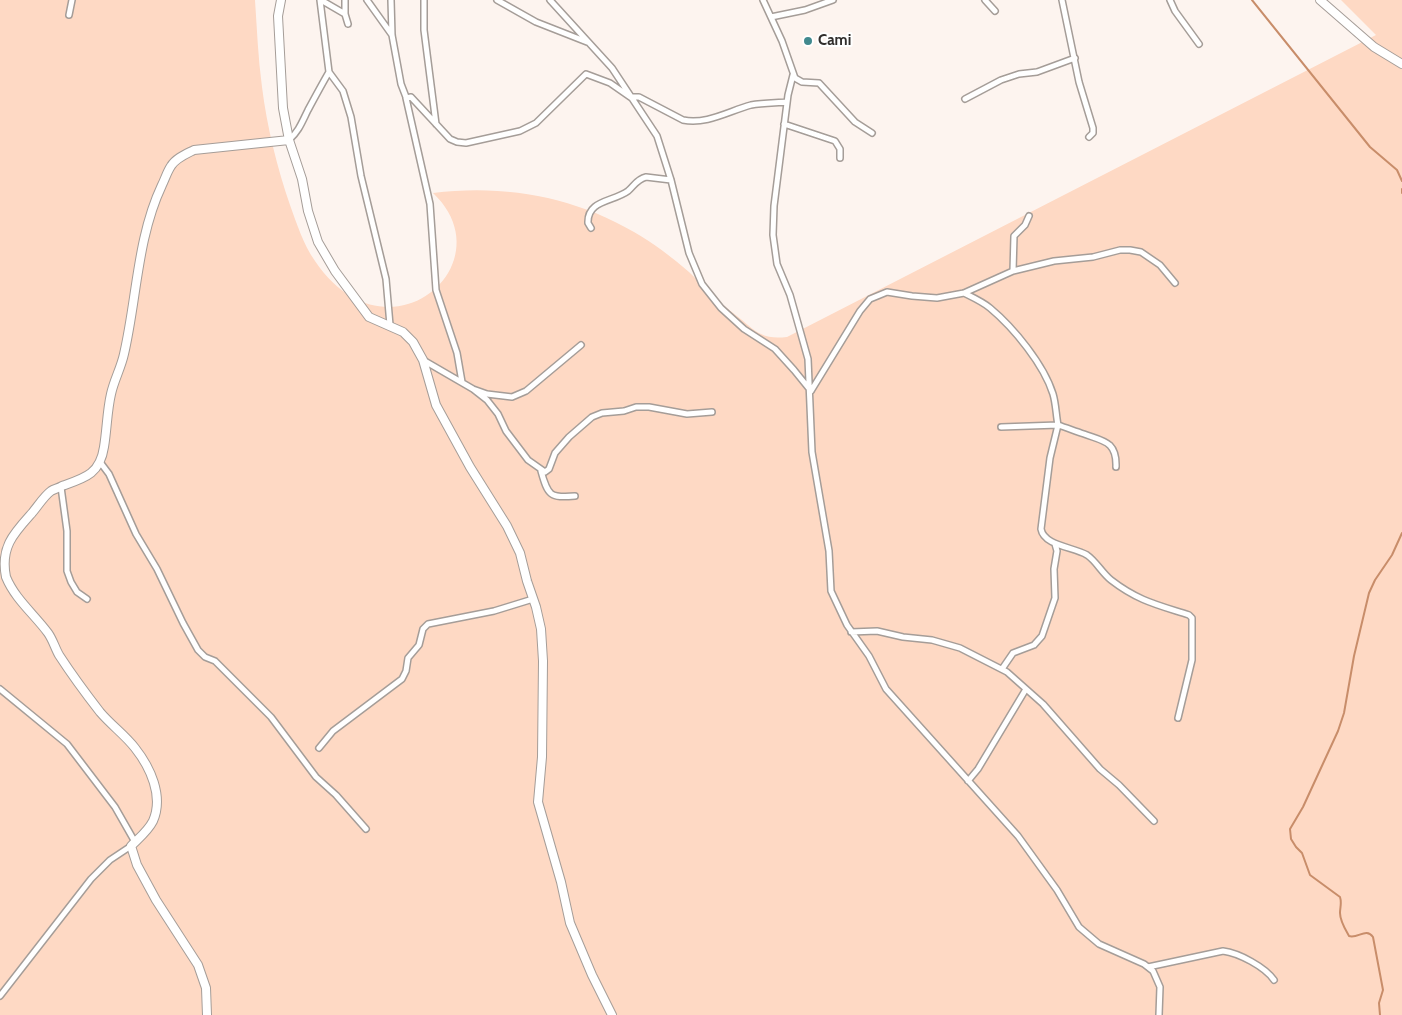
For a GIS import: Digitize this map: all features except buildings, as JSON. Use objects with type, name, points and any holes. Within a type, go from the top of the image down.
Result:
[{"type":"street","points":[[69,15],[72,0]]},
{"type":"street","points":[[281,0],[278,16],[284,108],[289,140],[302,179],[308,211],[318,242],[335,271],[369,317],[403,332],[413,342],[423,360],[436,405],[470,467],[507,526],[520,552],[526,581],[541,629],[544,661],[542,757],[538,802],[561,882],[570,923],[592,975],[612,1015]]},
{"type":"street","points":[[320,0],[329,72],[343,91],[351,117],[361,176],[386,279],[390,326]]},
{"type":"street","points":[[320,0],[345,14]]},
{"type":"street","points":[[344,0],[348,24]]},
{"type":"street","points":[[367,0],[392,35]]},
{"type":"street","points":[[391,0],[392,35],[401,84],[406,97],[430,204],[436,290],[457,353],[462,382]]},
{"type":"street","points":[[424,0],[424,30],[436,124]]},
{"type":"street","points":[[497,0],[536,22],[589,44]]},
{"type":"street","points":[[550,0],[612,68],[657,136],[671,180],[689,253],[702,284],[721,308],[744,328],[775,349],[811,392]]},
{"type":"street","points":[[763,0],[782,41],[793,75],[784,124],[774,206],[773,235],[777,264],[790,295],[808,359],[811,392],[812,452],[829,551],[831,592],[847,625],[869,656],[886,689],[1018,836],[1057,890],[1079,927],[1099,944],[1135,959],[1148,967],[1157,978],[1160,987],[1159,1015]]},
{"type":"street","points":[[771,17],[805,10],[833,0]]},
{"type":"street","points":[[985,0],[995,11]]},
{"type":"street","points":[[1062,0],[1079,82],[1093,128],[1093,134],[1089,137]]},
{"type":"street","points":[[1170,0],[1175,11],[1199,44]]},
{"type":"street","points":[[1320,0],[1374,47],[1402,64]]},
{"type":"street","points":[[965,99],[1001,80],[1019,74],[1036,72],[1074,58]]},
{"type":"street","points":[[0,996],[91,878],[110,860],[133,844],[147,830],[156,811],[157,798],[146,763],[134,746],[105,718],[80,687],[58,654],[49,635],[15,595],[3,568],[4,549],[12,534],[50,491],[87,477],[100,462],[104,449],[111,394],[124,355],[138,267],[147,225],[157,195],[171,166],[181,156],[194,150],[289,140],[303,123],[306,113],[329,72]]},
{"type":"street","points":[[406,97],[411,97],[450,139],[466,144],[520,131],[536,123],[586,74],[610,83],[632,98],[639,97],[689,122],[699,122],[758,104],[787,102]]},
{"type":"street","points":[[793,75],[802,82],[819,83],[855,122],[872,133]]},
{"type":"street","points":[[784,124],[835,141],[840,149],[840,158]]},
{"type":"street","points":[[592,228],[588,223],[589,215],[597,204],[627,192],[642,178],[671,180]]},
{"type":"street","points":[[1013,271],[1014,236],[1025,225],[1029,216]]},
{"type":"street","points":[[811,392],[860,311],[870,299],[886,292],[937,298],[964,292],[1013,271],[1054,261],[1093,257],[1120,250],[1141,252],[1160,265],[1175,283]]},
{"type":"street","points":[[964,292],[990,307],[1012,329],[1031,354],[1053,394],[1058,425],[1050,458],[1041,529],[1043,535],[1054,544],[1078,550],[1089,556],[1122,589],[1142,600],[1162,608],[1189,615],[1192,618],[1192,660],[1178,718]]},
{"type":"street","points":[[473,389],[487,394],[502,396],[512,397],[520,395],[581,345]]},
{"type":"street","points":[[423,360],[462,382],[487,400],[498,414],[516,446],[541,471],[545,484],[553,495],[557,497],[575,496]]},
{"type":"street","points":[[541,471],[548,471],[555,453],[592,416],[642,407],[687,414],[712,412]]},
{"type":"street","points":[[1001,427],[1058,425],[1104,441],[1115,453],[1116,467]]},
{"type":"street","points":[[100,462],[109,474],[136,534],[157,569],[198,650],[205,657],[215,661],[271,717],[316,777],[349,808],[366,829]]},
{"type":"street","points":[[61,487],[67,531],[67,571],[74,587],[86,599]]},
{"type":"street","points":[[1002,669],[1013,653],[1034,645],[1042,636],[1055,598],[1054,569],[1057,551],[1054,544]]},
{"type":"street","points":[[319,748],[333,731],[402,679],[406,671],[408,658],[419,645],[423,629],[428,624],[494,611],[533,599]]},
{"type":"street","points":[[851,632],[877,630],[903,637],[932,640],[960,648],[1002,669],[1043,704],[1100,769],[1154,820]]},
{"type":"street","points":[[968,781],[978,769],[1026,688]]},
{"type":"street","points":[[0,689],[68,744],[115,807],[133,844],[137,865],[156,900],[198,965],[206,988],[207,1015]]},
{"type":"street","points":[[1148,967],[1223,951],[1230,952],[1264,969],[1274,980]]},
{"type":"shaded area","points":[[0,0],[255,0],[262,87],[267,117],[281,176],[298,227],[315,261],[344,292],[374,306],[404,305],[429,294],[448,274],[456,249],[452,221],[433,193],[485,190],[511,192],[562,201],[587,209],[634,232],[676,261],[753,330],[776,338],[787,337],[1376,35],[1341,0],[1402,0],[1402,1015],[0,1015]]},
{"type":"waterway","points":[[1252,0],[1370,147],[1397,170],[1402,181]]},
{"type":"waterway","points":[[1380,1015],[1379,1003],[1383,990],[1373,937],[1368,933],[1349,936],[1341,919],[1340,897],[1310,875],[1302,853],[1291,839],[1290,829],[1303,807],[1338,731],[1344,713],[1354,656],[1369,593],[1375,580],[1392,555],[1402,533]]},
{"type":"place","name":"Cami","points":[[808,41]]}]
